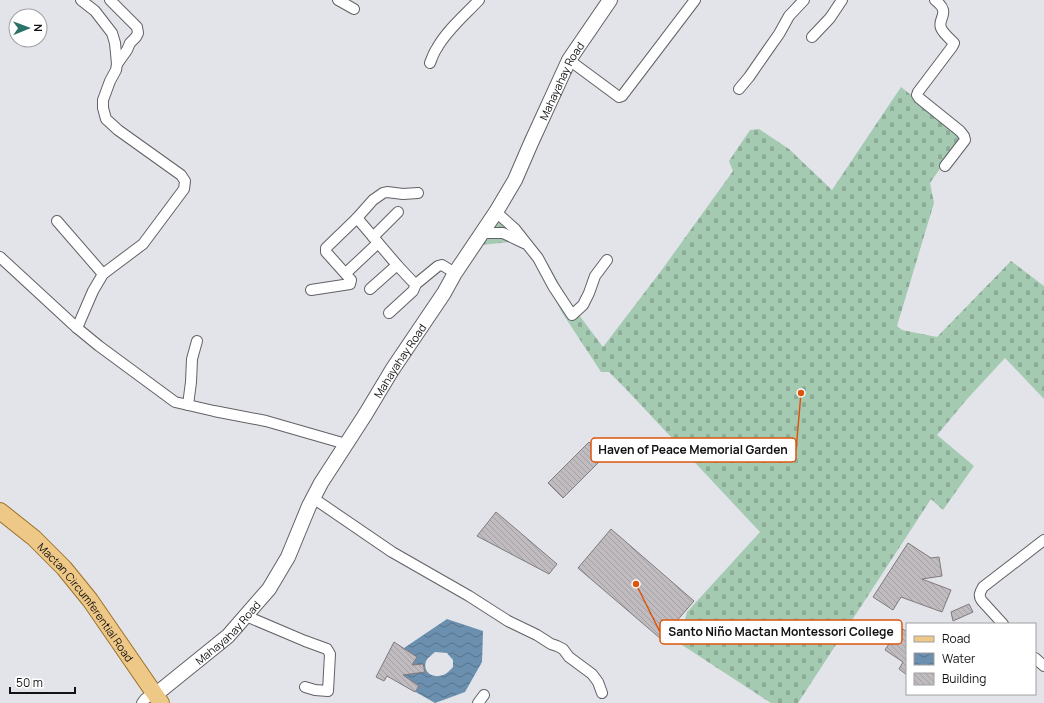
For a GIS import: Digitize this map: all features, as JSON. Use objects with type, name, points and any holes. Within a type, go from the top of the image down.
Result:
[{"type":"main road","name":"Mactan Circumferential Road","points":[[0,511],[34,538],[64,568],[90,600],[153,698]]},
{"type":"street","points":[[77,328],[93,291],[103,274],[143,244],[184,189],[185,181],[181,175],[118,130],[106,119],[103,108],[103,100],[116,70],[117,64],[115,43],[112,32],[95,12],[81,0]]},
{"type":"street","points":[[110,0],[137,27],[138,33],[117,64]]},
{"type":"street","points":[[338,0],[354,9]]},
{"type":"street","points":[[430,62],[436,50],[451,30],[479,0]]},
{"type":"street","name":"Mahayahay Road","points":[[153,698],[228,636],[269,589],[288,557],[309,506],[321,483],[366,415],[392,370],[496,212],[515,180],[569,60],[610,0]]},
{"type":"street","points":[[569,60],[619,97],[622,96],[695,0]]},
{"type":"street","points":[[739,89],[779,34],[790,16],[804,0]]},
{"type":"street","points":[[812,36],[830,18],[842,0]]},
{"type":"street","points":[[935,0],[942,8],[944,14],[941,29],[954,43],[917,95],[964,136],[965,140],[945,166]]},
{"type":"street","points":[[311,290],[350,284],[351,280],[326,252],[326,248],[373,200],[387,192],[403,194],[418,193]]},
{"type":"street","points":[[346,273],[376,240],[398,212]]},
{"type":"street","points":[[496,212],[515,229],[538,258],[553,286],[572,314],[583,305],[595,276],[607,260]]},
{"type":"street","points":[[357,218],[412,282],[416,284]]},
{"type":"street","points":[[57,221],[103,274]]},
{"type":"street","points":[[482,233],[503,233],[527,245]]},
{"type":"street","points":[[0,256],[77,328],[175,402],[266,421],[346,444]]},
{"type":"street","points":[[370,289],[397,265]]},
{"type":"street","points":[[389,313],[413,291],[416,284],[440,265],[455,273]]},
{"type":"street","points":[[188,405],[192,359],[197,341]]},
{"type":"street","points":[[313,498],[392,552],[469,596],[508,621],[562,649],[569,657],[592,674],[598,682],[602,693]]},
{"type":"street","points":[[1002,623],[979,597],[980,592],[983,587],[1044,540]]},
{"type":"street","points":[[246,616],[327,649],[330,654],[328,691],[305,688]]},
{"type":"street","points":[[1036,659],[1044,666]]},
{"type":"green space","points":[[901,87],[915,98],[914,100],[962,137],[930,183],[934,203],[897,326],[902,330],[937,337],[1011,261],[1044,286],[1044,399],[1005,358],[968,398],[937,435],[974,466],[943,510],[931,499],[798,703],[771,703],[679,643],[687,612],[760,532],[624,387],[609,372],[601,372],[561,311],[533,254],[510,242],[481,245],[502,211],[530,240],[548,264],[570,303],[603,347],[661,271],[733,171],[729,161],[750,130],[759,129],[789,149],[832,190]]},
{"type":"water","points":[[447,619],[483,631],[482,662],[465,692],[435,703],[393,679],[391,676],[404,648]],"holes":[[[435,652],[447,653],[453,660],[453,667],[443,675],[436,676],[429,674],[425,665],[428,658]]]},
{"type":"building","points":[[589,442],[604,457],[563,498],[548,483]]},
{"type":"building","points":[[496,512],[557,564],[549,574],[477,536]]},
{"type":"building","points":[[611,529],[694,601],[661,639],[578,568]]},
{"type":"building","points":[[908,543],[931,558],[939,557],[942,576],[922,579],[951,590],[942,612],[901,597],[893,610],[873,597]]},
{"type":"building","points":[[969,604],[973,612],[953,621],[951,612]]},
{"type":"building","points":[[900,627],[906,631],[906,674],[899,669],[903,662],[885,650]]},
{"type":"building","points":[[394,642],[417,657],[412,665],[423,664],[425,672],[403,675],[419,686],[415,692],[387,676],[384,681],[376,677]]},
{"type":"place","name":"Haven of Peace Memorial Garden","points":[[801,393]]},
{"type":"place","name":"Santo Niño Mactan Montessori College","points":[[636,584]]}]
